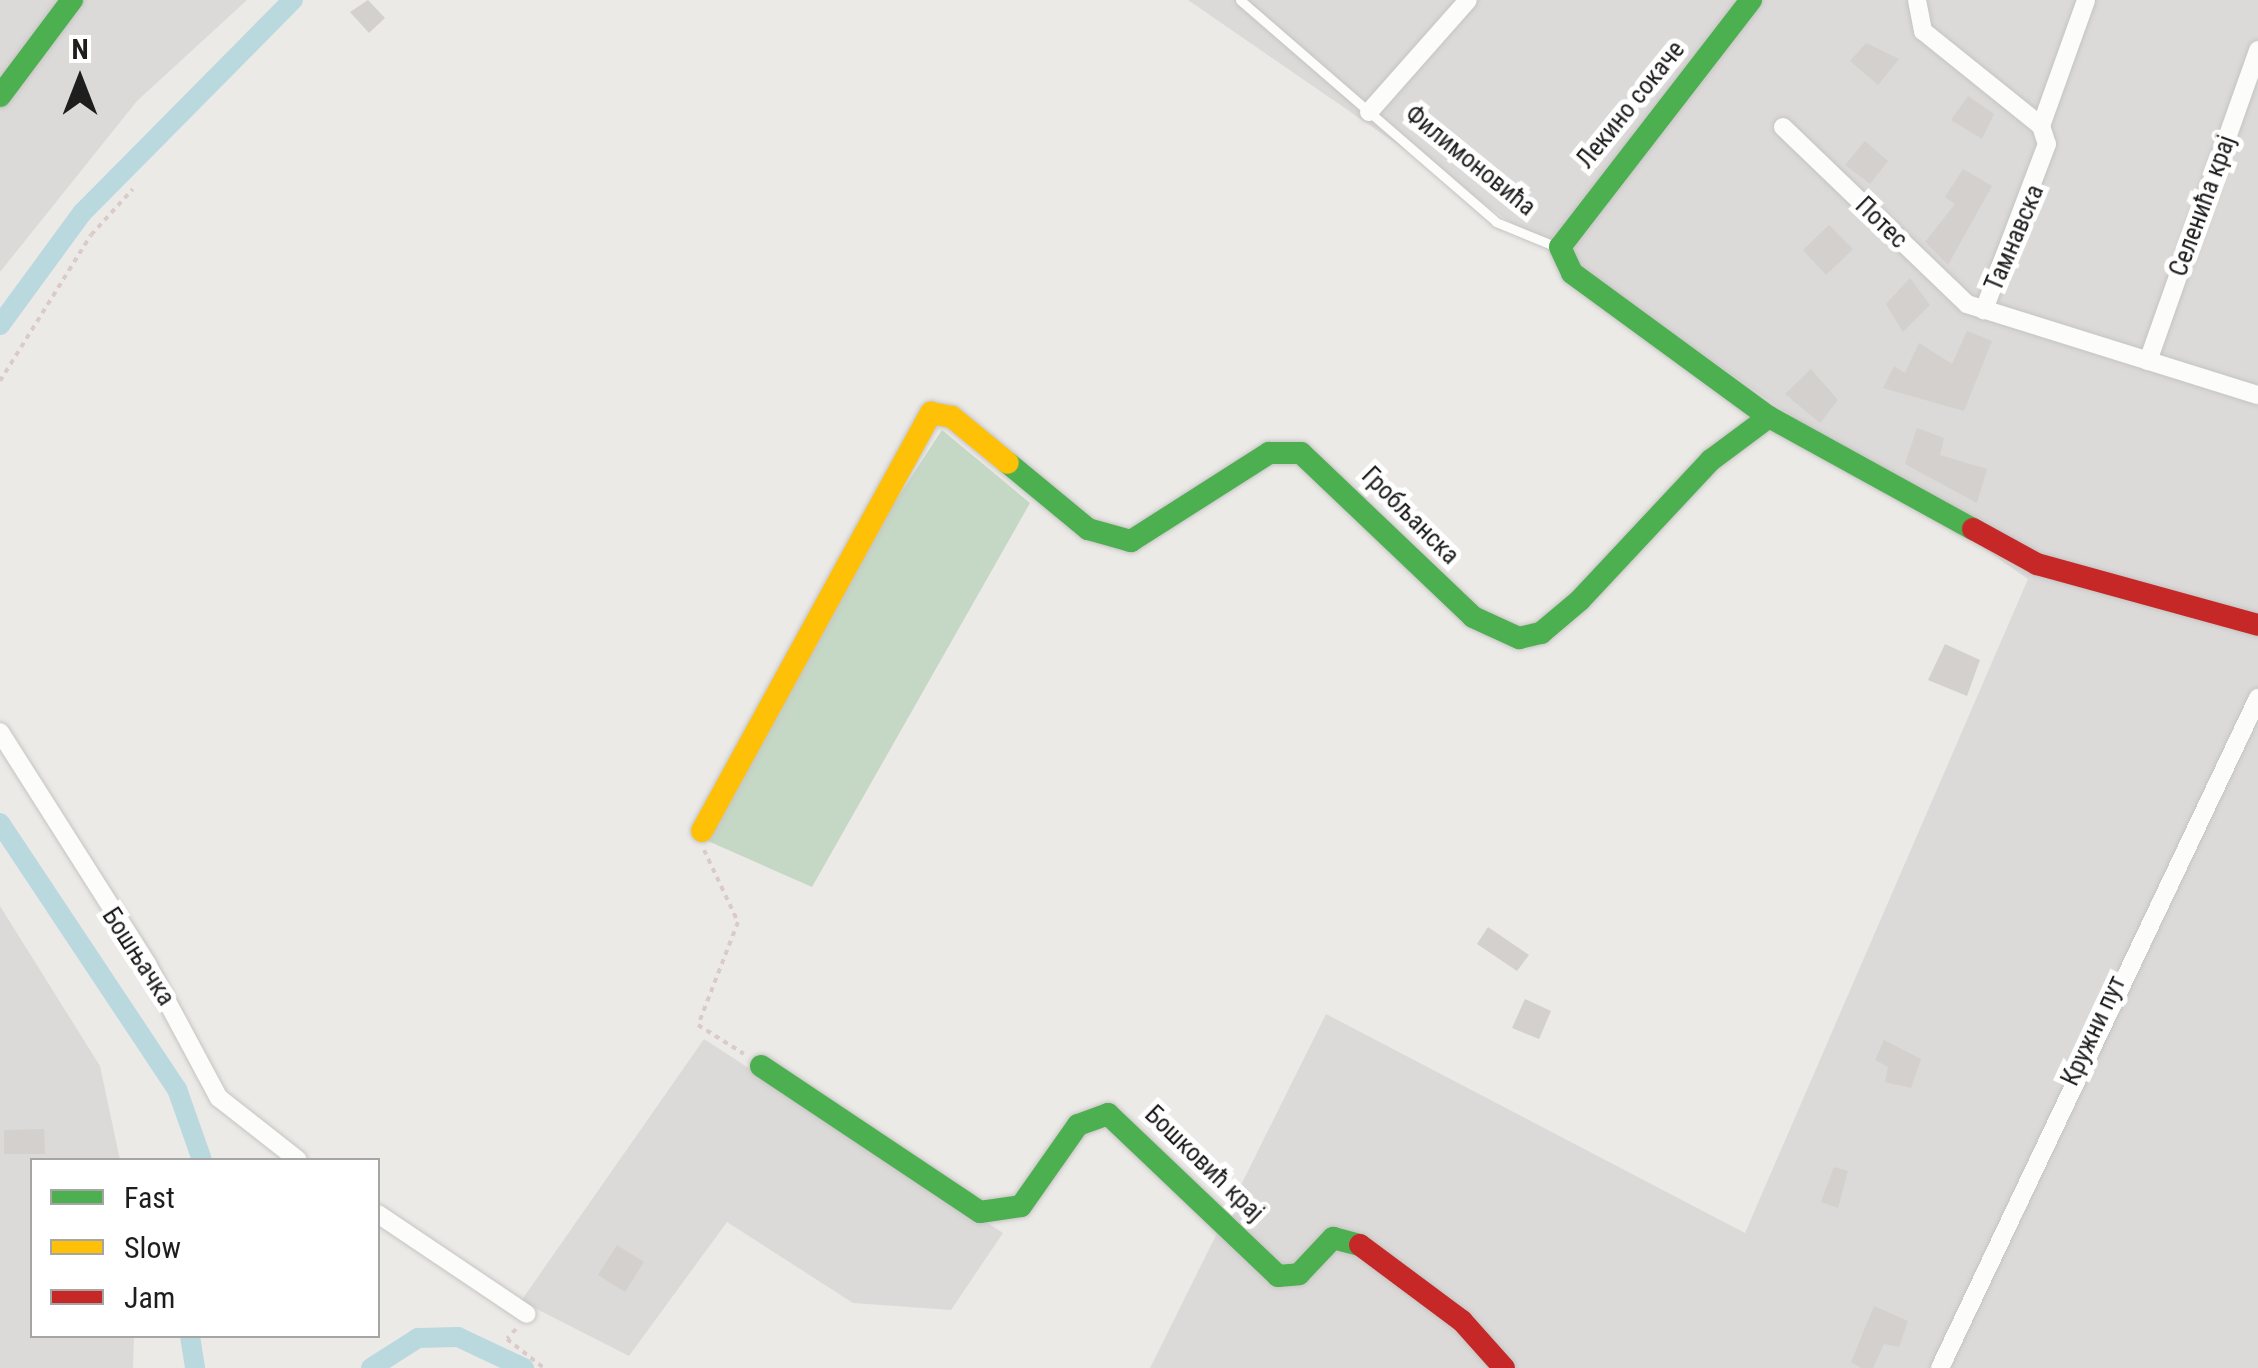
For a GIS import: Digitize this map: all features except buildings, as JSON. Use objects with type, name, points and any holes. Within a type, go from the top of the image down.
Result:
[{"type":"street","points":[[0,96],[72,0]]},
{"type":"street","points":[[1369,112],[1468,0]]},
{"type":"street","name":"Лекино сокаче","points":[[1560,247],[1751,0]]},
{"type":"street","points":[[1917,0],[1923,31],[2041,126],[2086,0]]},
{"type":"street","name":"Селенића крај","points":[[2148,361],[2258,50]]},
{"type":"street","name":"Тамнавска","points":[[2041,126],[2047,163],[1984,310],[2258,395]]},
{"type":"street","name":"Потес","points":[[1783,127],[1952,292],[1984,310]]},
{"type":"street","points":[[1560,247],[1572,273],[1769,417],[2037,564],[2258,625]]},
{"type":"street","name":"Гробљанска","points":[[702,831],[931,414],[952,417],[1088,529],[1132,542],[1270,453],[1301,453],[1472,616],[1519,638],[1540,633],[1580,600],[1710,460],[1769,417]]},
{"type":"street","name":"Кружни пут","points":[[1940,1368],[2258,698]]},
{"type":"street","name":"Бошњачка","points":[[0,732],[147,964],[213,1089],[234,1117],[295,1158]]},
{"type":"street","name":"Бошковић крај","points":[[760,1066],[980,1212],[1021,1206],[1078,1125],[1108,1114],[1278,1276],[1299,1274],[1333,1238],[1352,1239],[1462,1321],[1504,1368]]},
{"type":"street","points":[[380,1215],[528,1314]]},
{"type":"lane","name":"Филимоновића","points":[[1240,0],[1496,222],[1560,247]]},
{"type":"path","points":[[0,381],[92,235],[132,189]]},
{"type":"path","points":[[702,831],[710,872],[738,922],[698,1025],[760,1066]]},
{"type":"path","points":[[528,1314],[507,1340],[544,1368]]},
{"type":"shaded area","points":[[0,0],[247,0],[137,101],[0,272]]},
{"type":"shaded area","points":[[1188,0],[2258,0],[2258,1368],[1150,1368],[1326,1014],[1745,1233],[2028,579]]},
{"type":"shaded area","points":[[0,906],[100,1066],[120,1158],[30,1158],[30,1338],[134,1338],[133,1368],[0,1368]]},
{"type":"shaded area","points":[[704,1039],[1003,1233],[951,1310],[853,1303],[727,1222],[629,1356],[521,1301]]},
{"type":"green space","points":[[942,430],[1030,503],[812,887],[708,841],[823,612]]},
{"type":"waterway","points":[[0,325],[82,213],[293,0]]},
{"type":"waterway","points":[[0,823],[177,1089],[201,1158]]},
{"type":"waterway","points":[[371,1368],[418,1338],[458,1337],[524,1368]]},
{"type":"waterway","points":[[190,1338],[195,1368]]},
{"type":"traffic: fast","points":[[0,96],[72,0]]},
{"type":"traffic: fast","points":[[1751,0],[1560,247],[1572,273],[1769,417],[1973,529]]},
{"type":"traffic: fast","points":[[1008,463],[1088,529],[1131,541],[1269,453],[1301,453],[1473,617],[1519,638],[1541,633],[1580,600],[1711,460],[1769,417]]},
{"type":"traffic: fast","points":[[761,1066],[980,1212],[1021,1206],[1078,1125],[1108,1114],[1278,1276],[1299,1274],[1333,1238],[1360,1245]]},
{"type":"traffic: slow","points":[[702,831],[931,413],[952,417],[1008,463]]},
{"type":"traffic: jam","points":[[1973,529],[2037,564],[2258,625]]},
{"type":"traffic: jam","points":[[1360,1245],[1462,1321],[1504,1368]]}]
